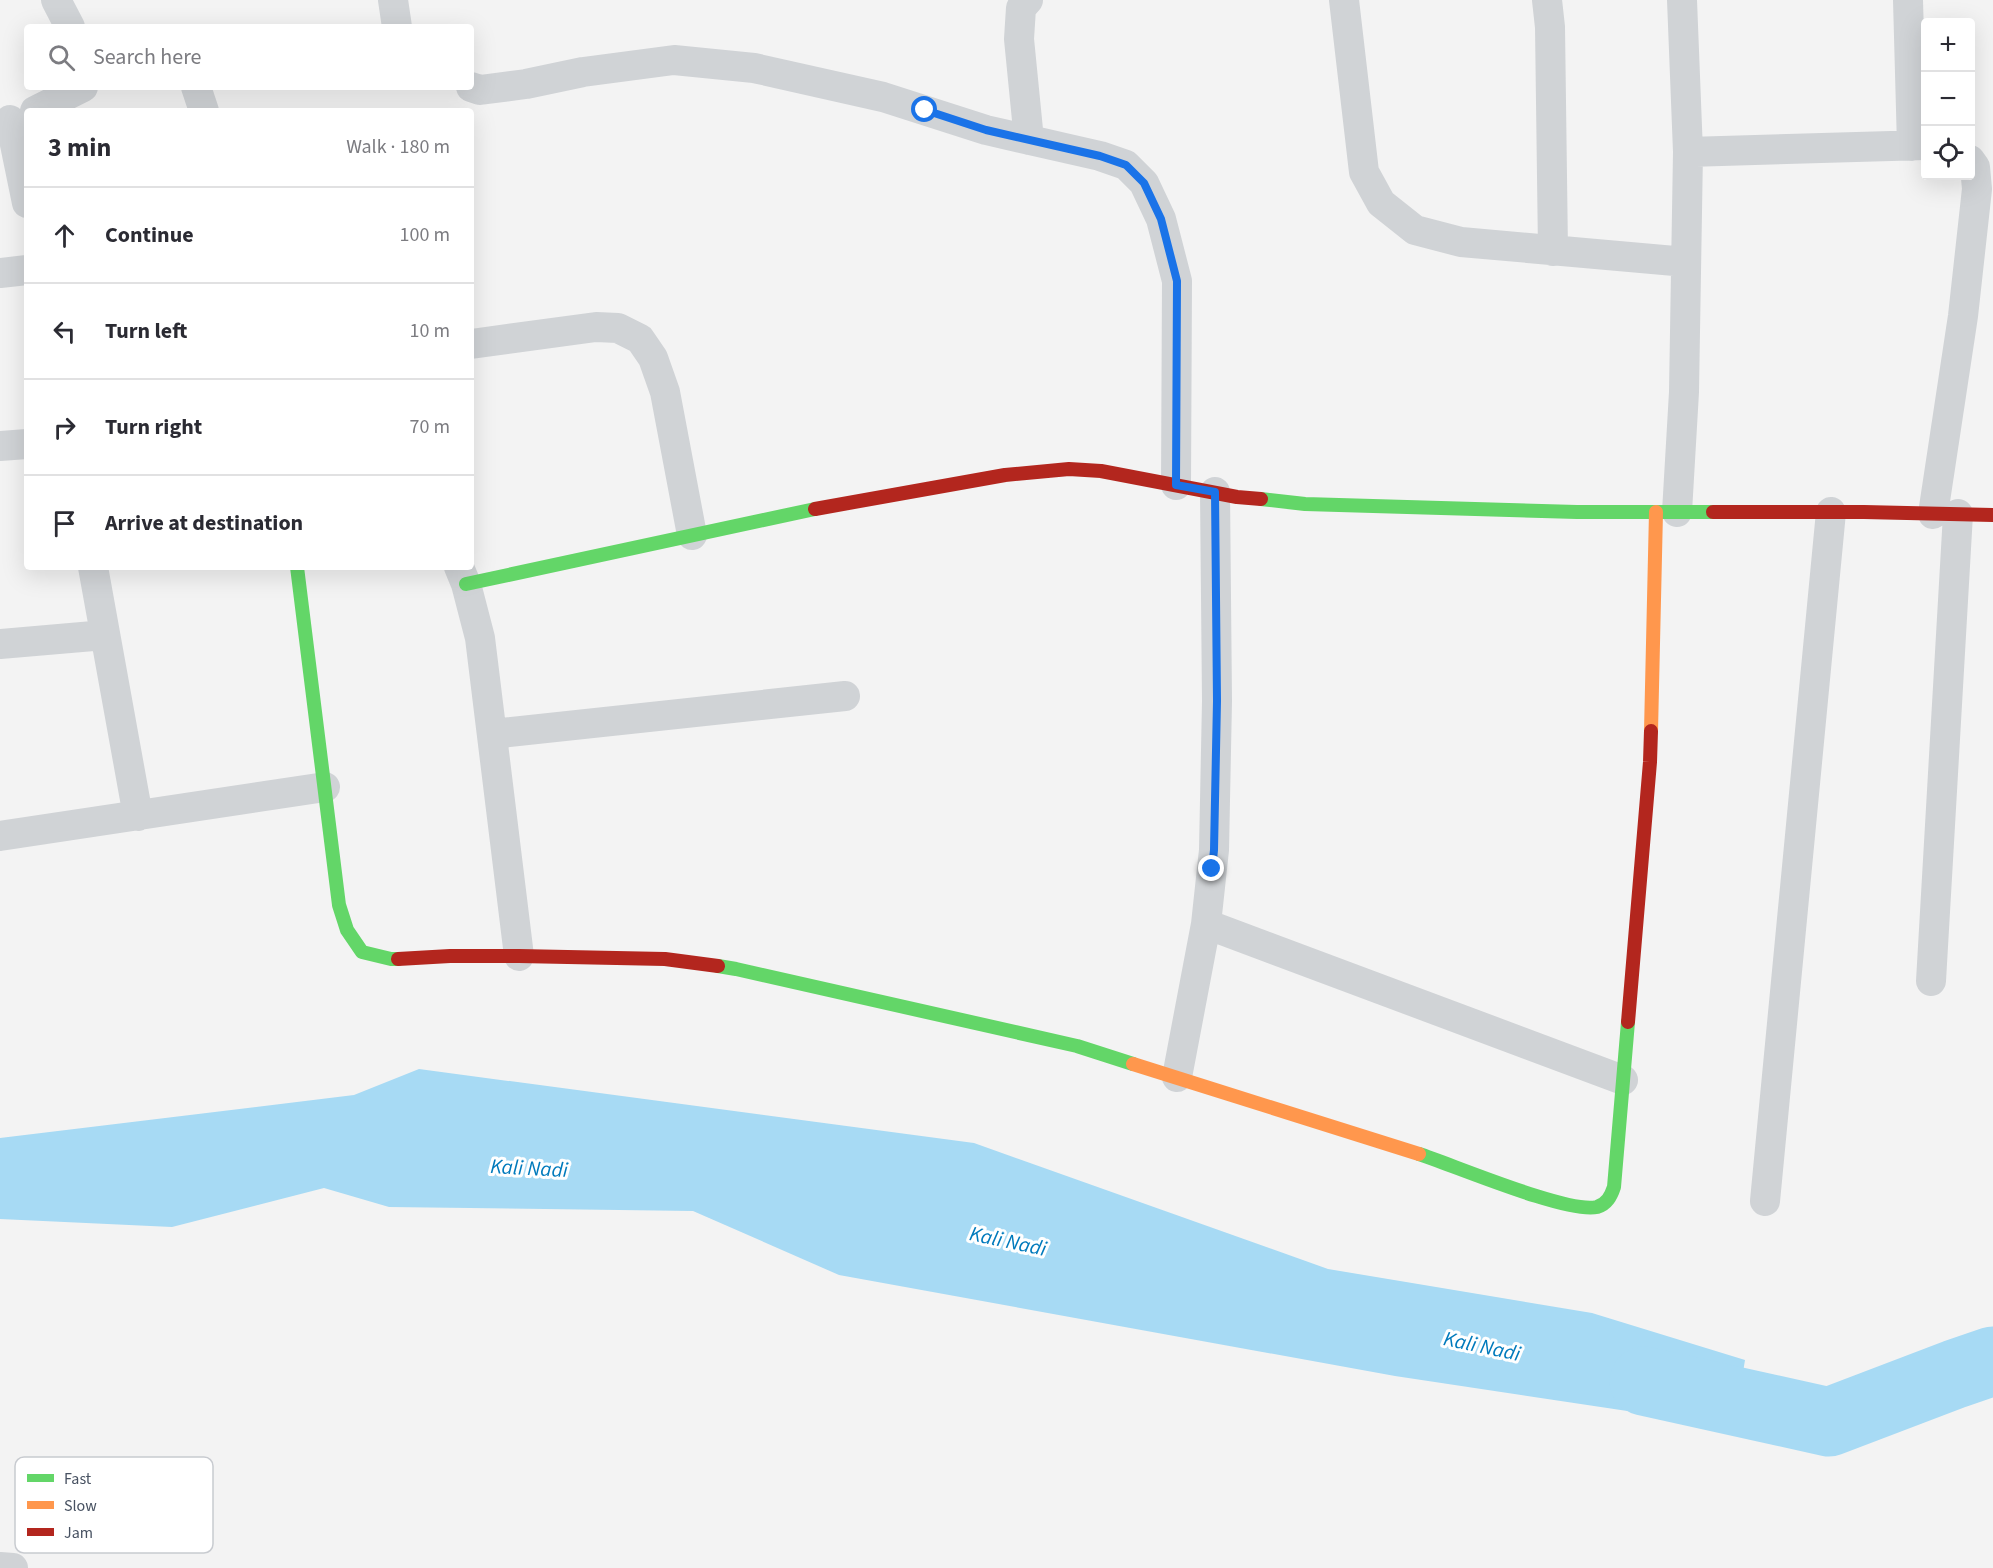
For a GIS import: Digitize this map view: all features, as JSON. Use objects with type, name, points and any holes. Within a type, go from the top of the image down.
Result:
[{"type":"street","points":[[56,0],[68,24]]},
{"type":"street","points":[[393,0],[397,24]]},
{"type":"street","points":[[1028,0],[1021,8],[1019,39],[1029,140]]},
{"type":"street","points":[[1344,0],[1364,172],[1381,203],[1415,230],[1461,242],[1686,262]]},
{"type":"street","points":[[1547,0],[1550,27],[1553,251]]},
{"type":"street","points":[[297,570],[339,905],[346,930],[362,952],[391,959],[519,956],[665,959],[736,969],[1077,1046],[1450,1164],[1528,1193],[1572,1206],[1597,1207],[1610,1199],[1614,1187],[1650,762],[1667,512],[1684,392],[1688,152],[1683,0]]},
{"type":"street","points":[[1688,152],[1919,146],[1908,0]]},
{"type":"street","points":[[474,88],[480,90],[525,84],[583,72],[674,60],[754,68],[883,97],[986,130],[1100,156],[1126,165],[1144,183],[1161,219],[1177,281],[1176,485]]},
{"type":"street","points":[[38,108],[76,90]]},
{"type":"street","points":[[197,90],[203,108]]},
{"type":"street","points":[[18,117],[24,174]]},
{"type":"street","points":[[1931,981],[1945,514],[1962,316],[1977,189],[1975,167]]},
{"type":"street","points":[[0,273],[24,270]]},
{"type":"street","points":[[474,344],[596,327],[618,328],[639,339],[653,358],[665,392],[692,535]]},
{"type":"street","points":[[0,446],[24,444]]},
{"type":"street","points":[[519,956],[480,638],[463,575],[692,535],[812,509],[1005,475],[1069,469],[1101,471],[1237,497],[1305,504],[1577,512],[1831,512],[1993,516]]},
{"type":"street","points":[[1177,1077],[1206,924],[1214,850],[1217,701],[1215,492]]},
{"type":"street","points":[[1765,1201],[1831,512]]},
{"type":"street","points":[[94,570],[138,816]]},
{"type":"street","points":[[0,644],[105,635]]},
{"type":"street","points":[[492,734],[845,696]]},
{"type":"street","points":[[0,836],[325,787]]},
{"type":"street","points":[[1206,924],[1623,1080]]},
{"type":"street","points":[[0,1567],[13,1568]]},
{"type":"water","points":[[419,1069],[974,1143],[1328,1269],[1592,1313],[1745,1360],[1734,1427],[1395,1376],[839,1275],[693,1211],[389,1207],[324,1188],[172,1227],[0,1219],[0,1138],[354,1095]]},
{"type":"waterway","name":"Kali Nadi","points":[[1644,1381],[1829,1422],[1993,1361]]},
{"type":"traffic: fast","points":[[1261,499],[1305,504],[1577,512],[1713,512]]},
{"type":"traffic: fast","points":[[466,584],[815,509]]},
{"type":"traffic: fast","points":[[297,570],[339,905],[347,930],[362,952],[398,959]]},
{"type":"traffic: fast","points":[[718,966],[1077,1046],[1133,1064]]},
{"type":"traffic: fast","points":[[1419,1154],[1562,1203],[1582,1207],[1597,1207],[1603,1204],[1614,1187],[1628,1022]]},
{"type":"traffic: slow","points":[[1651,731],[1656,512]]},
{"type":"traffic: slow","points":[[1133,1064],[1419,1154]]},
{"type":"traffic: jam","points":[[815,509],[1005,475],[1069,469],[1101,471],[1237,497],[1261,499]]},
{"type":"traffic: jam","points":[[1713,512],[1993,515]]},
{"type":"traffic: jam","points":[[1628,1022],[1651,731]]},
{"type":"traffic: jam","points":[[398,959],[450,956],[665,959],[718,966]]},
{"type":"route","points":[[925,110],[986,130],[1100,156],[1126,165],[1144,183],[1161,219],[1177,281],[1176,485],[1215,492],[1217,701],[1212,869]]}]
